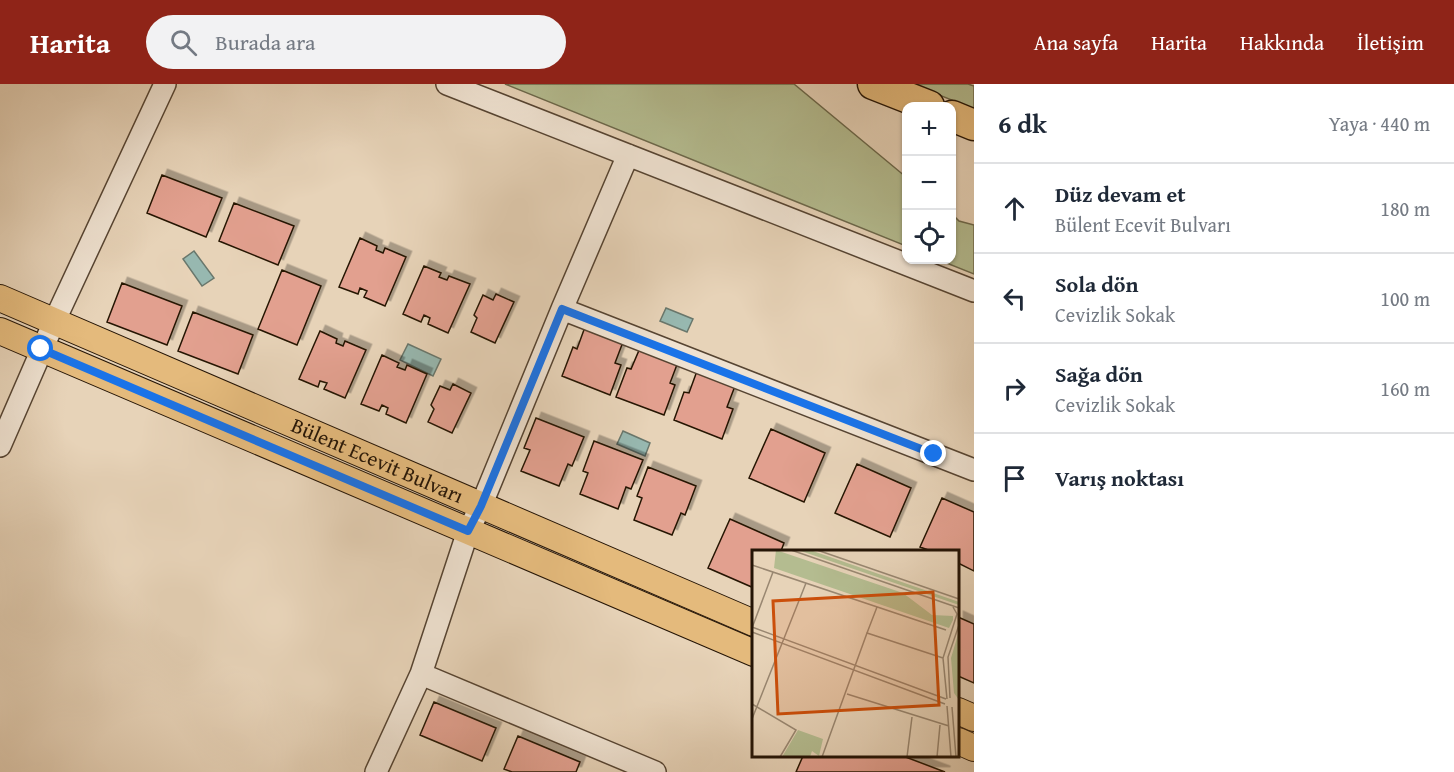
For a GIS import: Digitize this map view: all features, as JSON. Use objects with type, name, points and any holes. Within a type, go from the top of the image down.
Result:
[{"type":"highway","points":[[873,84],[919,102]]},
{"type":"highway","points":[[956,118],[974,125]]},
{"type":"main road","name":"Bülent Ecevit Bulvarı","points":[[0,298],[752,623]]},
{"type":"main road","name":"Bülent Ecevit Bulvarı","points":[[0,331],[752,653]]},
{"type":"main road","points":[[959,712],[974,718]]},
{"type":"main road","points":[[959,742],[974,748]]},
{"type":"street","points":[[0,446],[41,349],[165,84]]},
{"type":"street","points":[[447,84],[974,291]]},
{"type":"street","points":[[376,772],[421,674],[468,531],[481,506],[628,155]]},
{"type":"street","points":[[562,309],[974,470]]},
{"type":"street","points":[[421,674],[656,772]]},
{"type":"green space","points":[[505,84],[794,84],[902,174],[902,244]]},
{"type":"green space","points":[[912,84],[968,84],[974,86],[974,109]]},
{"type":"green space","points":[[956,218],[974,225],[974,274],[949,264],[956,264]]},
{"type":"water","points":[[194,251],[214,278],[202,286],[183,259]]},
{"type":"water","points":[[666,308],[693,319],[687,332],[660,321]]},
{"type":"water","points":[[408,344],[441,359],[433,376],[400,360]]},
{"type":"water","points":[[623,431],[650,443],[645,456],[617,444]]},
{"type":"building","points":[[162,175],[222,198],[206,237],[147,213]]},
{"type":"building","points":[[234,203],[294,226],[278,265],[219,241]]},
{"type":"building","points":[[360,238],[377,246],[376,250],[383,253],[385,248],[406,257],[385,306],[364,297],[367,291],[360,288],[358,294],[339,287]]},
{"type":"building","points":[[424,266],[441,273],[439,277],[447,280],[449,276],[470,284],[448,333],[428,324],[430,318],[424,315],[421,322],[403,314]]},
{"type":"building","points":[[282,270],[321,286],[297,345],[258,329]]},
{"type":"building","points":[[122,283],[182,306],[167,345],[107,322]]},
{"type":"building","points":[[496,294],[514,302],[495,343],[471,332],[477,318],[474,315],[483,295],[493,300]]},
{"type":"building","points":[[193,312],[253,335],[238,374],[178,351]]},
{"type":"building","points":[[585,327],[623,342],[615,363],[621,365],[610,395],[562,376],[573,347],[577,349]]},
{"type":"building","points":[[320,331],[337,339],[336,343],[343,346],[345,341],[366,350],[345,398],[324,389],[327,383],[320,381],[318,387],[299,379]]},
{"type":"building","points":[[640,348],[678,362],[670,383],[675,385],[664,415],[616,397],[627,368],[631,369]]},
{"type":"building","points":[[382,355],[399,363],[397,367],[405,370],[407,365],[427,374],[406,423],[386,414],[388,408],[382,405],[379,411],[361,404]]},
{"type":"building","points":[[697,371],[735,386],[727,407],[733,409],[722,439],[674,420],[684,392],[689,393]]},
{"type":"building","points":[[453,384],[471,393],[452,433],[428,422],[434,409],[431,405],[440,386],[450,390]]},
{"type":"building","points":[[536,418],[584,437],[572,466],[568,464],[559,486],[521,471],[530,450],[524,448]]},
{"type":"building","points":[[771,429],[825,453],[804,502],[749,478]]},
{"type":"building","points":[[594,441],[643,460],[631,489],[626,487],[618,509],[580,494],[588,473],[583,471]]},
{"type":"building","points":[[857,464],[911,488],[890,537],[835,513]]},
{"type":"building","points":[[648,467],[696,486],[685,515],[681,513],[672,535],[634,520],[642,498],[637,496]]},
{"type":"building","points":[[942,498],[974,512],[974,571],[959,564],[959,550],[928,550],[920,547]]},
{"type":"building","points":[[730,519],[784,543],[781,550],[752,550],[752,587],[708,568]]},
{"type":"building","points":[[959,617],[974,624],[974,683],[959,676]]},
{"type":"building","points":[[434,702],[496,728],[482,761],[420,735]]},
{"type":"building","points":[[518,736],[580,762],[576,772],[512,772],[504,769]]},
{"type":"building","points":[[803,757],[906,757],[945,772],[796,772]]},
{"type":"route","points":[[41,349],[468,531],[481,506],[562,309],[934,454]]}]
